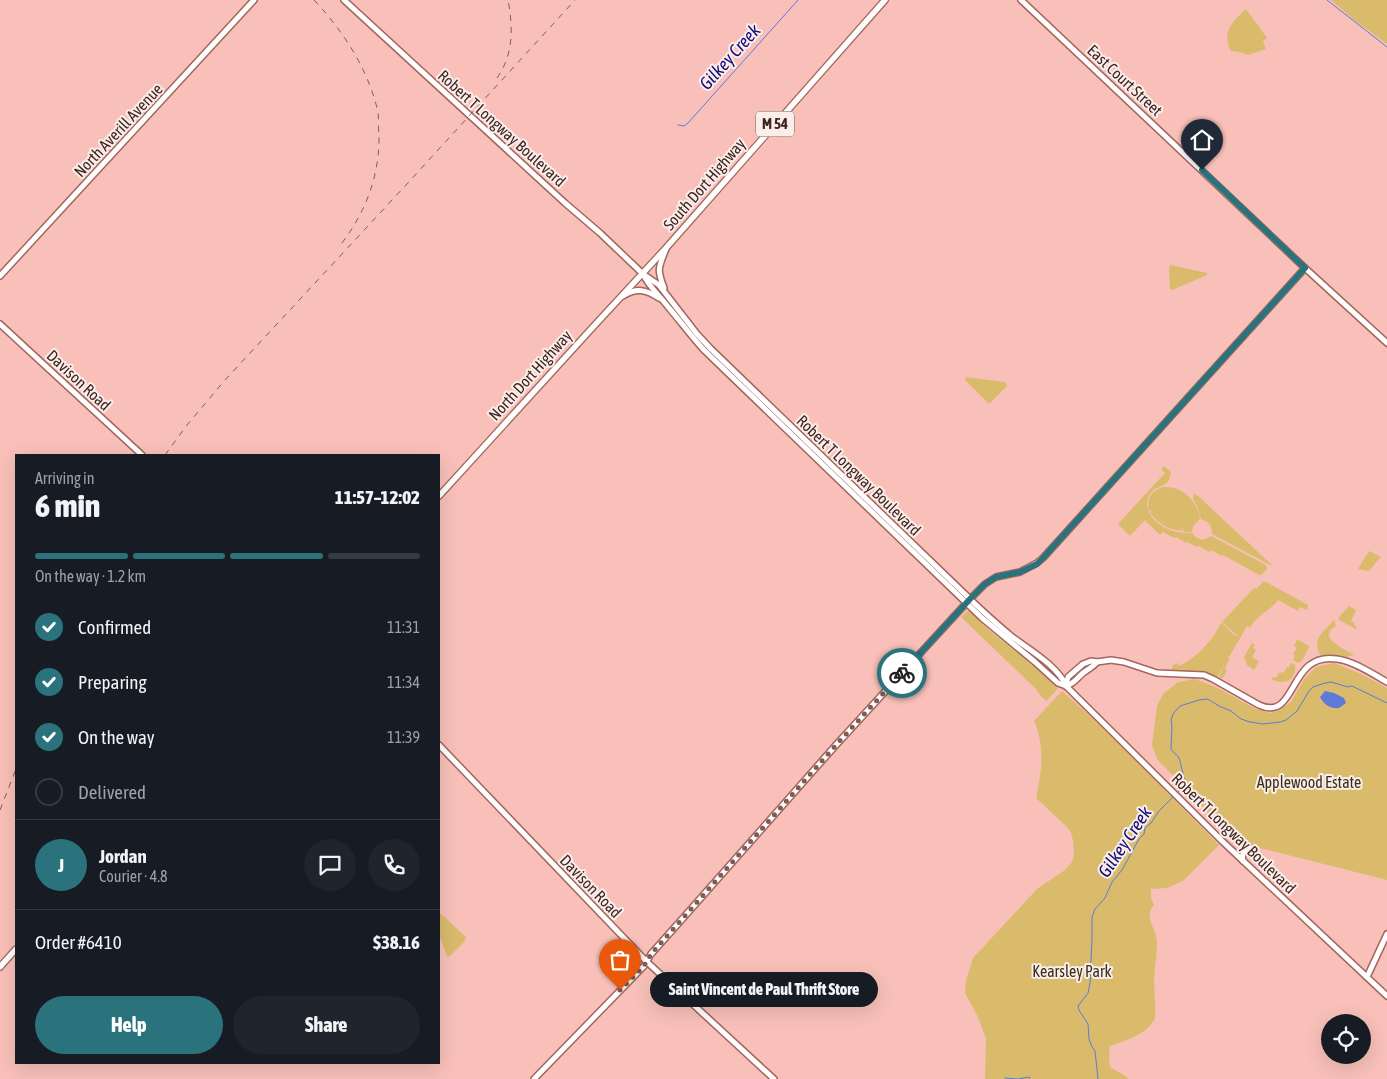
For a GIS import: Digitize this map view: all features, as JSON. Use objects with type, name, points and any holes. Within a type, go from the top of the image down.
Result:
[{"type":"main road","name":"South Dort Highway","points":[[643,274],[885,0]]},
{"type":"main road","name":"North Dort Highway","points":[[440,495],[592,327],[643,274]]},
{"type":"main road","points":[[0,967],[15,950]]},
{"type":"street","name":"North Averill Avenue","points":[[0,276],[254,0]]},
{"type":"street","name":"Robert T Longway Boulevard","points":[[344,0],[643,274],[654,280],[713,351],[968,601],[993,628],[1036,662],[1058,683],[1066,686],[1244,861],[1387,996]]},
{"type":"street","name":"East Court Street","points":[[1021,0],[1305,268],[1387,342]]},
{"type":"street","points":[[666,248],[658,273],[666,294]]},
{"type":"street","points":[[534,1079],[644,966],[646,961],[836,745],[968,601],[985,584],[996,577],[1020,572],[1037,564],[1305,268]]},
{"type":"street","name":"Robert T Longway Boulevard","points":[[643,274],[689,334],[968,601]]},
{"type":"street","points":[[621,298],[635,291],[647,291],[670,309]]},
{"type":"street","name":"Davison Road","points":[[0,324],[141,454]]},
{"type":"street","points":[[712,357],[713,351]]},
{"type":"street","points":[[1066,686],[1068,677],[1080,667],[1091,661],[1110,660],[1124,662],[1157,673],[1204,675],[1266,708],[1281,705],[1304,670],[1310,664],[1325,658],[1336,658],[1346,661],[1387,682]]},
{"type":"street","name":"Davison Road","points":[[440,746],[646,961],[774,1079]]},
{"type":"street","points":[[1244,861],[1243,853],[1250,848]]},
{"type":"street","points":[[1367,977],[1387,934]]},
{"type":"green space","points":[[1331,0],[1387,0],[1387,44],[1354,20]]},
{"type":"green space","points":[[1246,9],[1267,38],[1263,41],[1266,49],[1248,55],[1231,51],[1227,38],[1230,27]]},
{"type":"green space","points":[[1171,265],[1207,273],[1207,275],[1172,290],[1170,289],[1169,267]]},
{"type":"green space","points":[[966,377],[1005,382],[1007,386],[988,403],[965,380]]},
{"type":"green space","points":[[1164,466],[1171,472],[1170,478],[1168,482],[1152,492],[1147,502],[1147,508],[1153,518],[1162,526],[1173,531],[1192,533],[1201,539],[1211,536],[1266,565],[1267,569],[1261,575],[1211,550],[1209,552],[1199,546],[1186,543],[1163,532],[1160,535],[1145,520],[1130,536],[1118,524],[1165,473],[1161,469]]},
{"type":"green space","points":[[1163,487],[1170,487],[1183,492],[1196,506],[1200,519],[1193,526],[1192,532],[1184,532],[1181,527],[1182,531],[1168,527],[1160,523],[1153,516],[1150,512],[1153,510],[1149,511],[1148,503],[1150,496]]},
{"type":"green space","points":[[1194,494],[1272,565],[1212,534],[1210,524],[1201,519],[1193,498]]},
{"type":"green space","points":[[1369,551],[1381,557],[1369,571],[1358,569]]},
{"type":"green space","points":[[1264,581],[1308,605],[1307,610],[1300,607],[1298,611],[1278,600],[1250,628],[1247,626],[1227,659],[1230,658],[1225,668],[1227,670],[1221,679],[1219,677],[1225,663],[1217,678],[1203,673],[1172,671],[1173,665],[1178,663],[1179,666],[1198,653],[1213,637],[1222,623],[1239,637],[1222,622],[1254,588],[1256,589]]},
{"type":"green space","points":[[1349,606],[1356,610],[1351,621],[1355,623],[1356,629],[1339,620],[1339,617]]},
{"type":"green space","points":[[970,611],[990,631],[1029,661],[1057,687],[1057,690],[1046,701],[1036,689],[961,617]]},
{"type":"green space","points":[[1334,620],[1336,626],[1329,634],[1330,638],[1354,655],[1346,657],[1320,655],[1317,644],[1318,640]]},
{"type":"green space","points":[[1297,639],[1309,646],[1302,661],[1298,663],[1293,660],[1295,655],[1293,654],[1297,648],[1294,646]]},
{"type":"green space","points":[[1252,643],[1255,644],[1253,648],[1256,650],[1252,657],[1259,661],[1254,670],[1247,665],[1244,657]]},
{"type":"green space","points":[[1291,663],[1295,665],[1292,678],[1285,682],[1271,679],[1273,677],[1276,678],[1280,672],[1283,673],[1287,667],[1289,668]]},
{"type":"green space","name":"Applewood Estate","points":[[1334,663],[1361,674],[1387,688],[1387,880],[1232,841],[1157,759],[1152,745],[1157,706],[1163,694],[1178,682],[1195,679],[1216,687],[1256,709],[1271,713],[1278,711],[1291,702],[1304,679],[1316,667]]},
{"type":"green space","name":"Kearsley Park","points":[[1062,691],[1140,765],[1219,845],[1183,881],[1167,888],[1151,889],[1154,905],[1151,909],[1150,918],[1157,941],[1154,979],[1155,1018],[1147,1029],[1141,1033],[1110,1046],[1110,1067],[1129,1079],[985,1079],[986,1039],[978,1017],[965,993],[966,981],[973,958],[1037,889],[1065,870],[1072,862],[1074,855],[1071,833],[1036,798],[1041,770],[1041,753],[1039,736],[1034,721]]},
{"type":"green space","points":[[440,913],[466,937],[465,941],[449,957],[440,938]]},
{"type":"water","points":[[1325,691],[1344,698],[1346,703],[1339,708],[1328,706],[1320,697]]},
{"type":"waterway","name":"Gilkey Creek","points":[[678,125],[684,126],[688,123],[798,0]]},
{"type":"waterway","name":"Gilkey Creek","points":[[1327,0],[1387,47]]},
{"type":"waterway","name":"Gilkey Creek","points":[[1177,793],[1184,783],[1184,778],[1179,758],[1171,749],[1171,720],[1173,714],[1180,706],[1207,699],[1231,711],[1241,719],[1250,722],[1263,724],[1280,722],[1286,720],[1297,711],[1313,687],[1331,682],[1348,687],[1352,686],[1387,703]]},
{"type":"waterway","name":"Gilkey Creek","points":[[1098,1079],[1095,1051],[1089,1039],[1088,1024],[1078,1006],[1088,993],[1090,983],[1092,917],[1095,909],[1105,898],[1112,882],[1122,870],[1139,839],[1144,834],[1145,828],[1174,796]]},
{"type":"waterway","points":[[1005,1078],[1018,1079],[1029,1077],[1030,1079]]},
{"type":"railway","points":[[314,0],[354,52],[368,81],[378,112],[379,151],[369,195],[356,223],[338,248]]},
{"type":"railway","points":[[497,78],[507,59],[511,40],[508,0]]},
{"type":"railway","points":[[166,454],[187,425],[225,380],[575,0]]},
{"type":"railway","points":[[0,810],[15,772]]},
{"type":"way so far","points":[[620,990],[644,966],[651,954],[902,673]]},
{"type":"place","name":"Saint Vincent de Paul Thrift Store","points":[[620,990]]},
{"type":"route","points":[[902,673],[985,584],[996,577],[1020,572],[1037,564],[1043,558],[1305,268],[1202,170]]}]
